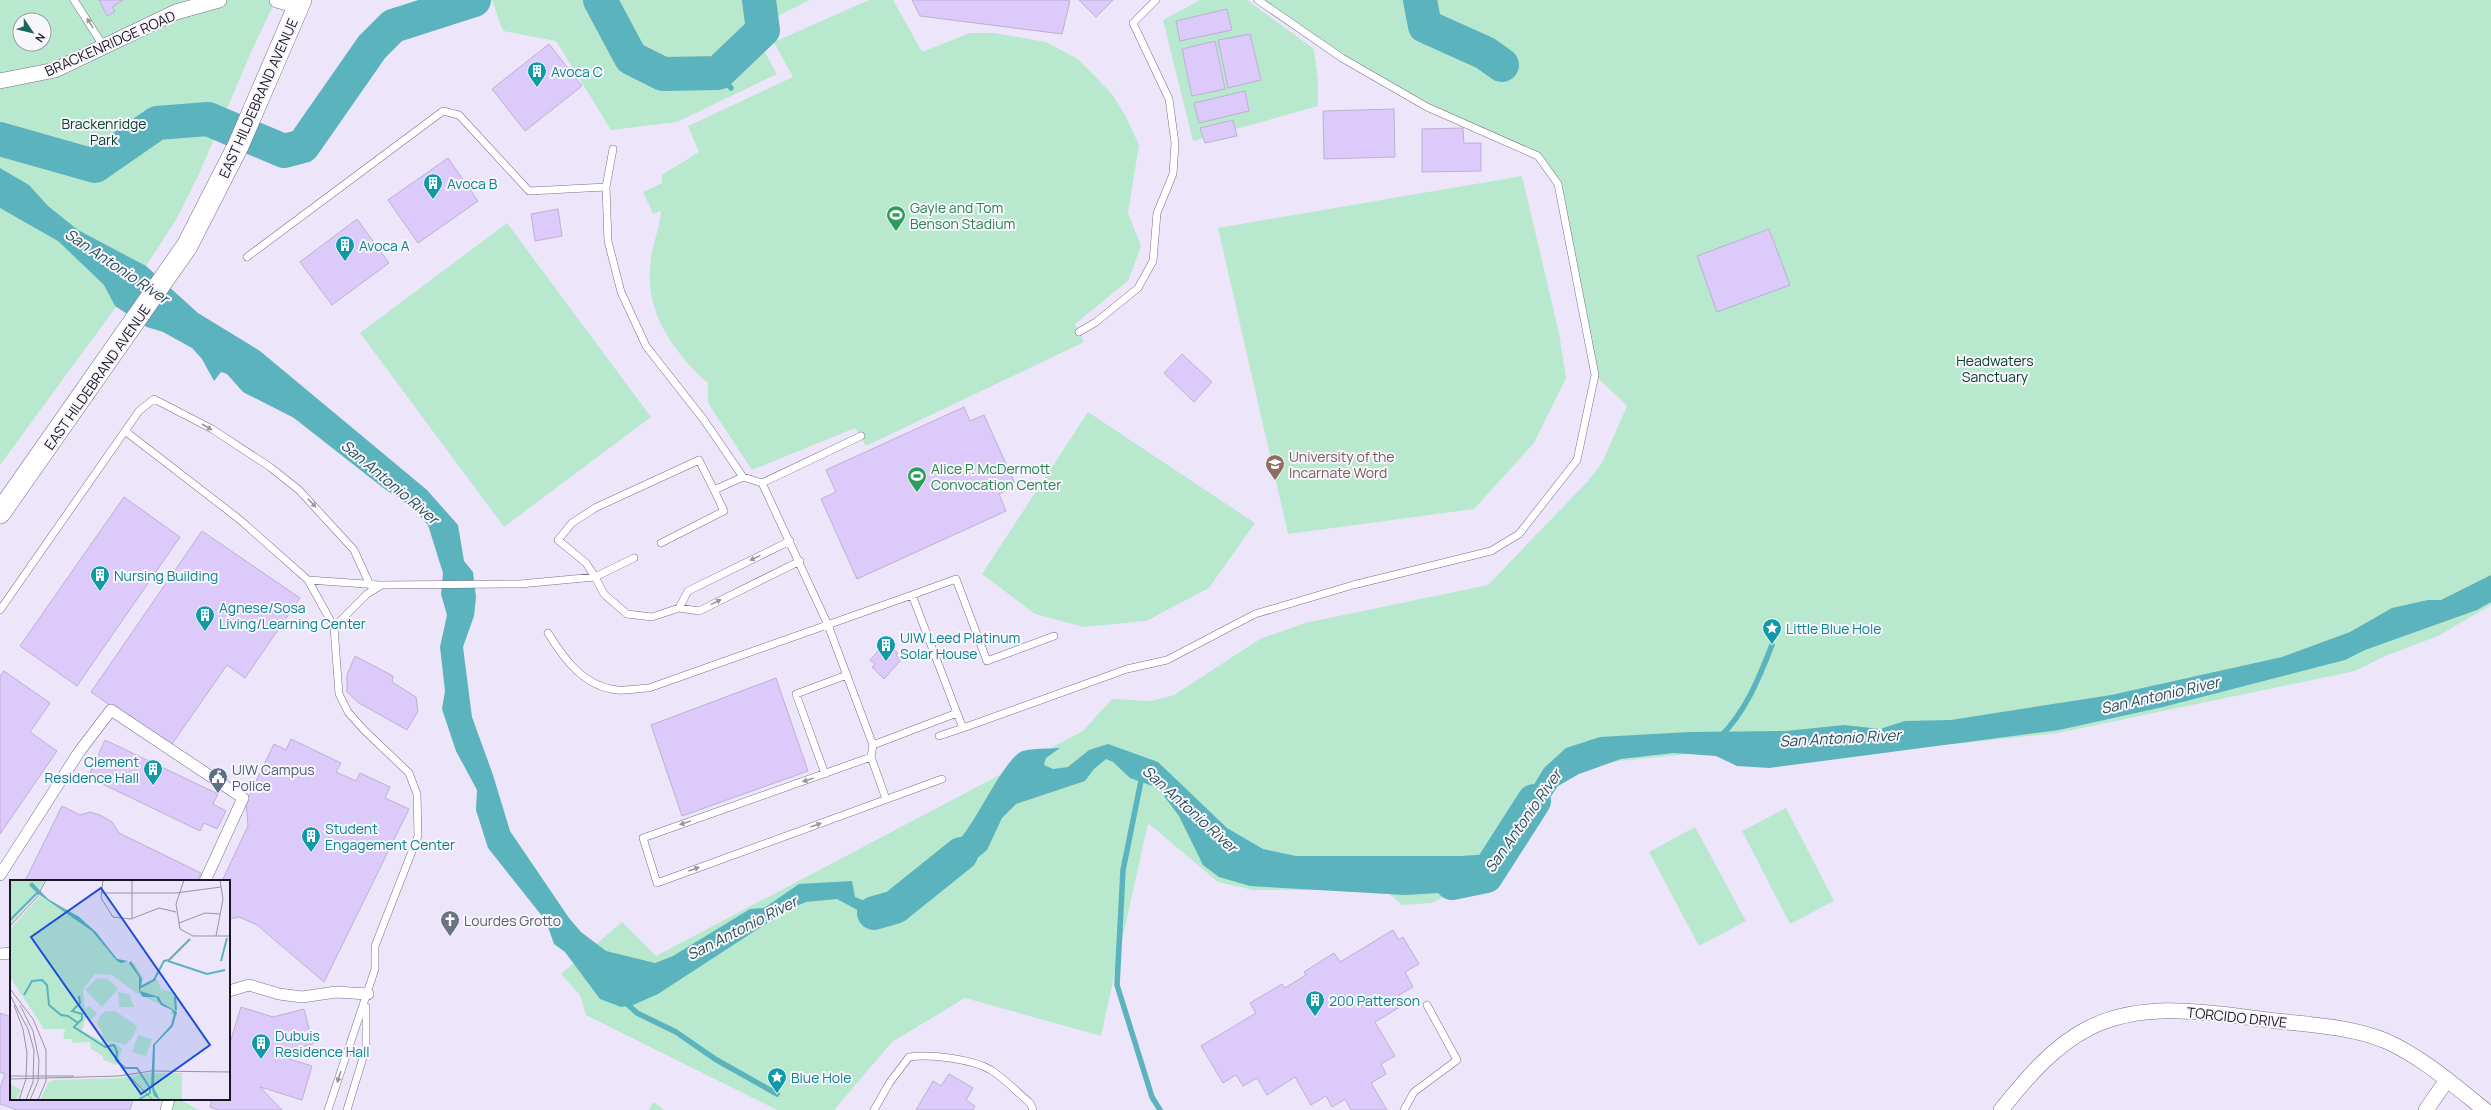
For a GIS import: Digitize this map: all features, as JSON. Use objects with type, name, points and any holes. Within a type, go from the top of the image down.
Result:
[{"type":"main road","name":"EAST HILDEBRAND AVENUE","points":[[0,513],[168,277],[200,224],[238,146],[277,53],[300,3]]},
{"type":"street","name":"BRACKENRIDGE ROAD","points":[[0,81],[50,71],[176,12],[218,0]]},
{"type":"street","points":[[277,0],[300,3]]},
{"type":"street","points":[[0,875],[79,752],[111,710],[243,798],[205,880]]},
{"type":"street","points":[[0,954],[10,953]]},
{"type":"street","points":[[230,991],[248,985],[279,994],[302,997],[336,992],[367,997]]},
{"type":"street","name":"TORCIDO DRIVE","points":[[2001,1110],[2026,1078],[2066,1043],[2089,1028],[2130,1015],[2166,1011],[2193,1011],[2339,1028],[2385,1041],[2411,1054],[2485,1110]]},
{"type":"street","points":[[2426,1110],[2447,1080]]},
{"type":"street","points":[[166,1110],[170,1100]]},
{"type":"lane","points":[[74,0],[104,47]]},
{"type":"lane","points":[[1079,332],[1096,322],[1138,288],[1153,261],[1157,213],[1173,174],[1175,143],[1169,100],[1133,23],[1156,0]]},
{"type":"lane","points":[[939,736],[1127,669],[1167,660],[1255,614],[1353,585],[1491,551],[1519,534],[1577,460],[1595,374],[1558,184],[1538,156],[1427,107],[1342,58],[1258,0]]},
{"type":"lane","points":[[247,257],[443,111],[459,115],[528,192],[606,187]]},
{"type":"lane","points":[[613,149],[606,187],[608,241],[621,292],[646,346],[704,420],[743,477],[762,483],[861,436]]},
{"type":"lane","points":[[0,610],[125,431],[139,412],[154,398],[218,433],[270,467],[299,490],[354,550],[370,585]]},
{"type":"lane","points":[[125,431],[239,519],[308,580],[334,627],[338,694],[348,712],[364,730],[409,773],[417,794],[418,836],[375,946],[375,969],[367,997],[328,1110]]},
{"type":"lane","points":[[661,543],[724,511],[699,460],[595,508],[572,523],[558,540],[586,562],[604,594],[627,614],[652,617],[679,608],[699,611],[800,561]]},
{"type":"lane","points":[[714,490],[743,477]]},
{"type":"lane","points":[[762,483],[800,561],[828,625],[873,745],[871,757],[886,799]]},
{"type":"lane","points":[[679,608],[688,591],[790,541]]},
{"type":"lane","points":[[308,580],[380,586],[520,584],[595,577],[634,558]]},
{"type":"lane","points":[[548,633],[565,660],[587,680],[617,690],[649,688],[956,579],[987,661],[1054,636]]},
{"type":"lane","points":[[334,627],[367,594],[380,586]]},
{"type":"lane","points":[[912,595],[963,728]]},
{"type":"lane","points":[[825,774],[796,694],[847,675]]},
{"type":"lane","points":[[873,745],[958,713]]},
{"type":"lane","points":[[871,757],[643,838],[657,883],[942,779]]},
{"type":"lane","points":[[347,1110],[366,1048],[367,997]]},
{"type":"lane","points":[[1404,1110],[1414,1092],[1457,1060],[1426,1005]]},
{"type":"lane","points":[[874,1110],[890,1082],[909,1057],[929,1054],[949,1057],[991,1070],[1030,1103],[1033,1110]]},
{"type":"green space","name":"Brackenridge Park","points":[[0,0],[276,0],[252,50],[199,174],[176,220],[146,266],[0,465]]},
{"type":"green space","points":[[492,0],[810,0],[752,29],[777,74],[677,122],[611,130],[556,41],[503,31]]},
{"type":"green space","name":"Gayle and Tom Benson Stadium","points":[[869,0],[893,0],[922,52],[970,33],[994,33],[1046,42],[1078,59],[1112,94],[1126,117],[1139,145],[1128,213],[1141,246],[1128,281],[1075,324],[1084,342],[866,446],[855,428],[752,470],[708,403],[708,383],[695,371],[672,343],[656,312],[651,295],[650,278],[651,259],[661,211],[653,214],[643,192],[662,183],[662,175],[699,152],[688,126],[793,77],[774,42]]},
{"type":"green space","points":[[1200,0],[1247,0],[1314,49],[1318,79],[1318,106],[1193,141],[1163,20]]},
{"type":"green space","name":"Headwaters Sanctuary","points":[[1258,0],[2491,0],[2491,605],[2438,636],[2385,656],[2355,671],[2058,733],[1956,744],[1718,751],[1591,764],[1541,779],[1515,801],[1480,867],[1462,888],[1431,903],[1402,905],[1385,890],[1253,890],[1218,882],[1148,823],[1101,1036],[965,998],[892,1042],[834,1110],[777,1110],[586,1015],[580,995],[561,974],[622,922],[656,956],[1083,731],[1112,699],[1151,701],[1174,695],[1260,639],[1305,623],[1488,585],[1586,483],[1602,463],[1627,406],[1595,375],[1558,184],[1538,156],[1427,107],[1342,58]]},
{"type":"green space","points":[[1522,176],[1559,333],[1566,378],[1534,443],[1474,509],[1288,534],[1218,228]]},
{"type":"green space","points":[[507,223],[651,417],[504,527],[360,333]]},
{"type":"green space","points":[[1088,412],[1255,523],[1209,588],[1146,621],[1084,627],[1035,614],[982,574]]},
{"type":"green space","points":[[1786,808],[1834,901],[1790,924],[1742,831]]},
{"type":"green space","points":[[1695,827],[1746,921],[1699,946],[1649,852]]},
{"type":"green space","points":[[169,1100],[181,1100],[199,1110],[166,1110]]},
{"type":"green space","points":[[654,1102],[664,1110],[648,1110]]},
{"type":"water","points":[[0,168],[29,185],[48,206],[78,230],[146,266],[198,313],[260,351],[427,490],[458,525],[464,561],[473,572],[476,597],[474,616],[463,647],[472,717],[493,775],[510,831],[569,918],[581,932],[606,951],[655,963],[673,956],[750,909],[764,908],[799,884],[852,881],[855,897],[875,905],[924,888],[927,873],[924,866],[951,847],[966,832],[999,777],[1016,755],[1023,751],[1036,749],[1060,748],[1046,758],[1044,765],[1053,769],[1068,767],[1089,750],[1108,744],[1158,762],[1227,828],[1263,849],[1296,856],[1461,856],[1491,854],[1496,883],[1490,890],[1405,895],[1250,886],[1219,877],[1203,865],[1179,816],[1158,788],[1130,778],[1113,762],[1106,759],[1094,769],[1085,781],[1016,804],[1002,818],[987,850],[936,893],[894,917],[874,919],[837,899],[806,902],[787,910],[658,994],[633,1005],[621,1007],[600,999],[565,952],[554,944],[546,921],[488,848],[476,810],[477,790],[456,751],[442,709],[445,691],[440,647],[447,615],[441,594],[443,573],[428,525],[413,508],[382,487],[294,418],[243,392],[227,374],[221,372],[214,381],[202,359],[192,348],[163,332],[147,327],[115,306],[104,285],[58,241],[0,208]]},
{"type":"water","points":[[2491,575],[2491,602],[2477,610],[2365,650],[2345,660],[2163,707],[2059,730],[1769,768],[1737,766],[1716,756],[1674,753],[1621,759],[1579,774],[1558,786],[1508,859],[1507,829],[1544,768],[1566,748],[1600,737],[1689,732],[1786,731],[1844,725],[1880,729],[1905,721],[1951,720],[2111,695],[2282,657],[2350,632],[2392,608],[2428,600],[2441,600]]},
{"type":"building","points":[[99,0],[123,0],[112,7],[115,11],[107,16]]},
{"type":"building","points":[[912,0],[1070,1],[1062,34],[920,16]]},
{"type":"building","points":[[1079,0],[1113,0],[1096,17]]},
{"type":"building","points":[[1227,9],[1232,30],[1180,41],[1176,21]]},
{"type":"building","points":[[1250,34],[1261,80],[1228,88],[1218,40]]},
{"type":"building","points":[[1215,41],[1225,89],[1192,96],[1182,49]]},
{"type":"building","name":"Avoca C","points":[[549,44],[582,86],[525,131],[492,89]]},
{"type":"building","points":[[1245,91],[1249,111],[1199,123],[1194,103]]},
{"type":"building","points":[[1394,109],[1395,157],[1324,159],[1323,111]]},
{"type":"building","points":[[1233,120],[1237,136],[1205,143],[1200,128]]},
{"type":"building","points":[[1463,128],[1464,143],[1481,143],[1481,171],[1422,172],[1422,129]]},
{"type":"building","name":"Avoca B","points":[[448,158],[478,201],[418,243],[388,200]]},
{"type":"building","points":[[558,209],[562,236],[535,241],[531,214]]},
{"type":"building","name":"Avoca A","points":[[357,219],[389,263],[332,305],[300,262]]},
{"type":"building","points":[[1769,229],[1790,285],[1717,312],[1697,256]]},
{"type":"building","points":[[1182,354],[1212,382],[1194,402],[1164,373]]},
{"type":"building","name":"Alice P. McDermott Convocation Center","points":[[964,407],[970,421],[984,415],[1016,486],[999,494],[1006,511],[857,579],[821,499],[836,492],[826,470]]},
{"type":"building","name":"Nursing Building","points":[[124,497],[180,537],[77,686],[20,646]]},
{"type":"building","name":"Agnese/Sosa Living/Learning Center","points":[[202,531],[300,598],[245,678],[227,665],[170,747],[91,692]]},
{"type":"building","name":"UIW Leed Platinum Solar House","points":[[886,642],[898,653],[896,655],[901,660],[884,679],[872,667],[875,664],[870,660]]},
{"type":"building","points":[[355,656],[393,676],[392,682],[416,697],[418,711],[407,730],[359,703],[347,692],[347,675]]},
{"type":"building","points":[[4,671],[50,703],[30,732],[57,751],[0,834],[0,676]]},
{"type":"building","points":[[776,678],[808,771],[682,816],[651,725]]},
{"type":"building","name":"Student Engagement Center","points":[[291,739],[341,763],[336,772],[356,781],[360,773],[390,787],[385,798],[409,809],[324,982],[257,925],[239,917],[230,919],[230,880],[222,880],[248,826],[246,802],[274,744],[286,750]]},
{"type":"building","name":"Clement Residence Hall","points":[[105,740],[218,794],[213,804],[226,811],[217,829],[204,823],[200,831],[88,777]]},
{"type":"building","points":[[62,806],[80,815],[90,812],[100,815],[112,822],[119,833],[201,873],[198,880],[25,880]]},
{"type":"building","name":"200 Patterson","points":[[1393,930],[1399,940],[1403,937],[1419,964],[1405,972],[1413,987],[1399,995],[1405,1004],[1375,1022],[1395,1056],[1381,1064],[1386,1074],[1371,1083],[1387,1110],[1351,1110],[1345,1099],[1332,1107],[1326,1096],[1311,1105],[1295,1077],[1267,1095],[1257,1078],[1243,1086],[1236,1075],[1223,1083],[1201,1046],[1256,1013],[1250,1003],[1282,984],[1285,988],[1306,975],[1304,972],[1334,953],[1340,962]]},
{"type":"building","name":"Dubuis Residence Hall","points":[[241,1007],[273,1017],[304,1009],[313,1044],[273,1054],[312,1066],[302,1100],[260,1087],[282,1110],[218,1110],[210,1107],[212,1100],[230,1100],[230,1043]]},
{"type":"building","points":[[0,1013],[10,1017],[10,1100],[133,1100],[130,1110],[17,1110],[0,1104],[0,1088],[5,1074],[0,1072]]},
{"type":"building","points":[[949,1074],[973,1088],[966,1100],[975,1106],[973,1110],[916,1110],[933,1081],[941,1086]]},
{"type":"waterway","points":[[0,139],[95,166],[157,123],[208,119],[284,151],[303,146],[372,47],[393,26],[474,0]]},
{"type":"waterway","points":[[600,0],[631,58],[663,74],[718,73],[763,30],[759,0]]},
{"type":"waterway","points":[[1420,0],[1425,26],[1485,53],[1502,65]]},
{"type":"waterway","points":[[718,73],[731,88]]},
{"type":"waterway","points":[[1721,736],[1745,704],[1757,681],[1772,645]]},
{"type":"waterway","points":[[1142,776],[1123,870],[1117,985],[1152,1097],[1160,1110]]},
{"type":"waterway","name":"San Antonio River","points":[[1452,883],[1486,876],[1534,801]]},
{"type":"waterway","name":"San Antonio River","points":[[874,913],[895,907],[961,854]]},
{"type":"waterway","points":[[624,1001],[637,1013],[676,1032],[715,1059],[777,1094]]},
{"type":"place","name":"Avoca C","points":[[537,88]]},
{"type":"place","name":"Avoca B","points":[[433,200]]},
{"type":"place","name":"Gayle and Tom Benson Stadium","points":[[896,232]]},
{"type":"place","name":"Avoca A","points":[[345,262]]},
{"type":"place","name":"University of the Incarnate Word","points":[[1275,481]]},
{"type":"place","name":"Alice P. McDermott Convocation Center","points":[[917,493]]},
{"type":"place","name":"Nursing Building","points":[[100,592]]},
{"type":"place","name":"Agnese/Sosa Living/Learning Center","points":[[205,632]]},
{"type":"place","name":"Little Blue Hole","points":[[1772,645]]},
{"type":"place","name":"UIW Leed Platinum Solar House","points":[[886,662]]},
{"type":"place","name":"Clement Residence Hall","points":[[153,786]]},
{"type":"place","name":"UIW Campus Police","points":[[218,794]]},
{"type":"place","name":"Student Engagement Center","points":[[311,853]]},
{"type":"place","name":"Lourdes Grotto","points":[[450,937]]},
{"type":"place","name":"200 Patterson","points":[[1315,1017]]},
{"type":"place","name":"Dubuis Residence Hall","points":[[261,1060]]},
{"type":"place","name":"Blue Hole","points":[[777,1094]]}]
